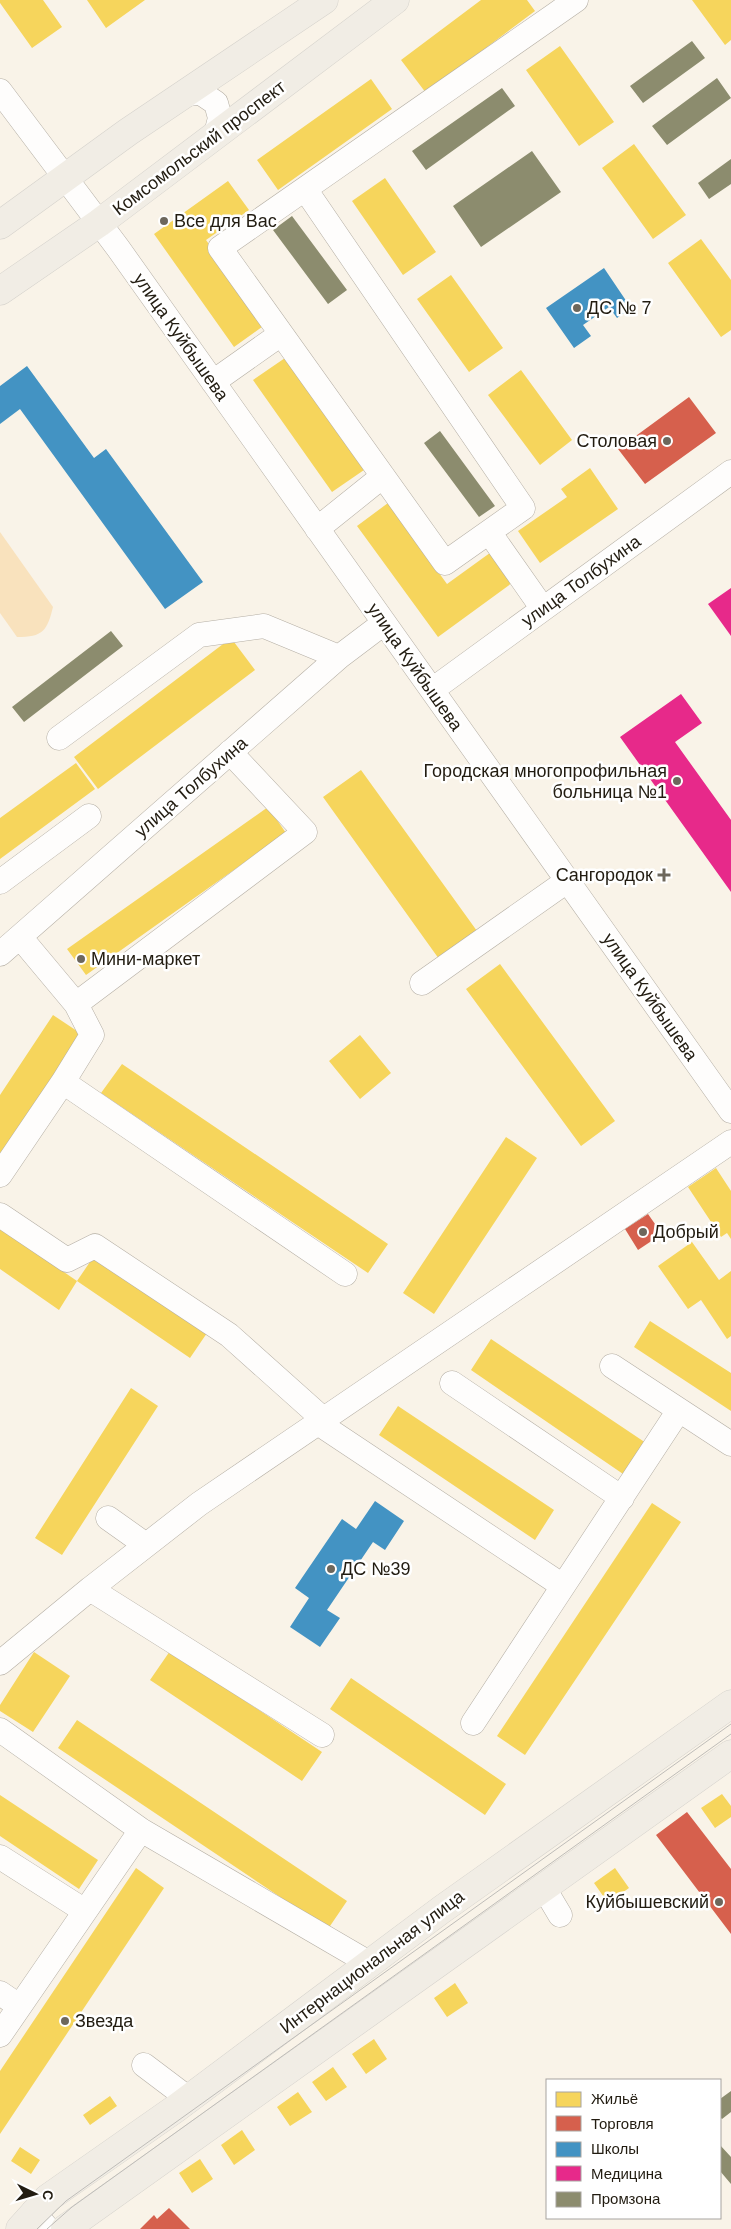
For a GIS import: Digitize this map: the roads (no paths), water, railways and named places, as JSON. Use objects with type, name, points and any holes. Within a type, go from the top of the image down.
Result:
[{"type":"main road","points":[[0,225],[184,94],[324,0]]},
{"type":"main road","name":"Комсомольский проспект","points":[[0,292],[99,223],[394,0]]},
{"type":"main road","name":"Интернациональная улица","points":[[34,2223],[48,2198],[189,2099],[440,1910],[731,1704]]},
{"type":"main road","name":"Интернациональная улица","points":[[65,2229],[731,1754]]},
{"type":"street","points":[[305,189],[523,508],[445,563],[220,248],[305,189],[550,7],[576,0]]},
{"type":"street","points":[[0,91],[65,178]]},
{"type":"street","points":[[184,94],[201,93],[216,103],[220,118],[216,134]]},
{"type":"street","name":"улица Куйбышева","points":[[65,178],[213,382],[567,881],[728,1100]]},
{"type":"street","points":[[213,382],[281,334]]},
{"type":"street","name":"улица Толбухина","points":[[432,690],[731,472]]},
{"type":"street","points":[[317,529],[382,476]]},
{"type":"street","points":[[489,532],[543,609]]},
{"type":"street","name":"улица Толбухина","points":[[0,954],[339,657],[384,623]]},
{"type":"street","points":[[59,738],[199,635],[264,626],[339,657]]},
{"type":"street","points":[[76,1004],[305,832],[230,752]]},
{"type":"street","points":[[0,882],[89,816]]},
{"type":"street","points":[[422,982],[567,881]]},
{"type":"street","points":[[0,1175],[63,1082],[92,1035],[76,1004],[20,937]]},
{"type":"street","points":[[63,1082],[345,1274]]},
{"type":"street","points":[[0,1663],[198,1504],[731,1142]]},
{"type":"street","points":[[0,1215],[68,1260],[95,1246],[229,1334],[320,1421],[563,1586]]},
{"type":"street","points":[[612,1366],[731,1444]]},
{"type":"street","points":[[452,1382],[622,1498]]},
{"type":"street","points":[[473,1723],[680,1410]]},
{"type":"street","points":[[108,1518],[146,1545]]},
{"type":"street","points":[[90,1589],[322,1734]]},
{"type":"street","points":[[0,1730],[141,1830],[369,1963]]},
{"type":"street","points":[[0,2035],[141,1830]]},
{"type":"street","points":[[0,1857],[85,1911]]},
{"type":"street","points":[[544,1888],[560,1915]]},
{"type":"street","points":[[0,1993],[19,2006]]},
{"type":"street","points":[[144,2065],[189,2099]]},
{"type":"tram line","points":[[37,2229],[66,2201],[731,1724]]},
{"type":"tram line","points":[[47,2229],[72,2207],[731,1734]]},
{"type":"place","name":"Все для Вас","points":[[164,221]]},
{"type":"place","name":"ДС № 7","points":[[577,308]]},
{"type":"place","name":"Столовая","points":[[667,441]]},
{"type":"place","name":"Городская многопрофильная больница №1","points":[[677,781]]},
{"type":"place","name":"Сангородок","points":[[664,875]]},
{"type":"place","name":"Мини-маркет","points":[[81,959]]},
{"type":"place","name":"Добрый","points":[[643,1232]]},
{"type":"place","name":"ДС №39","points":[[331,1569]]},
{"type":"place","name":"Куйбышевский","points":[[719,1902]]},
{"type":"place","name":"Звезда","points":[[65,2021]]}]
